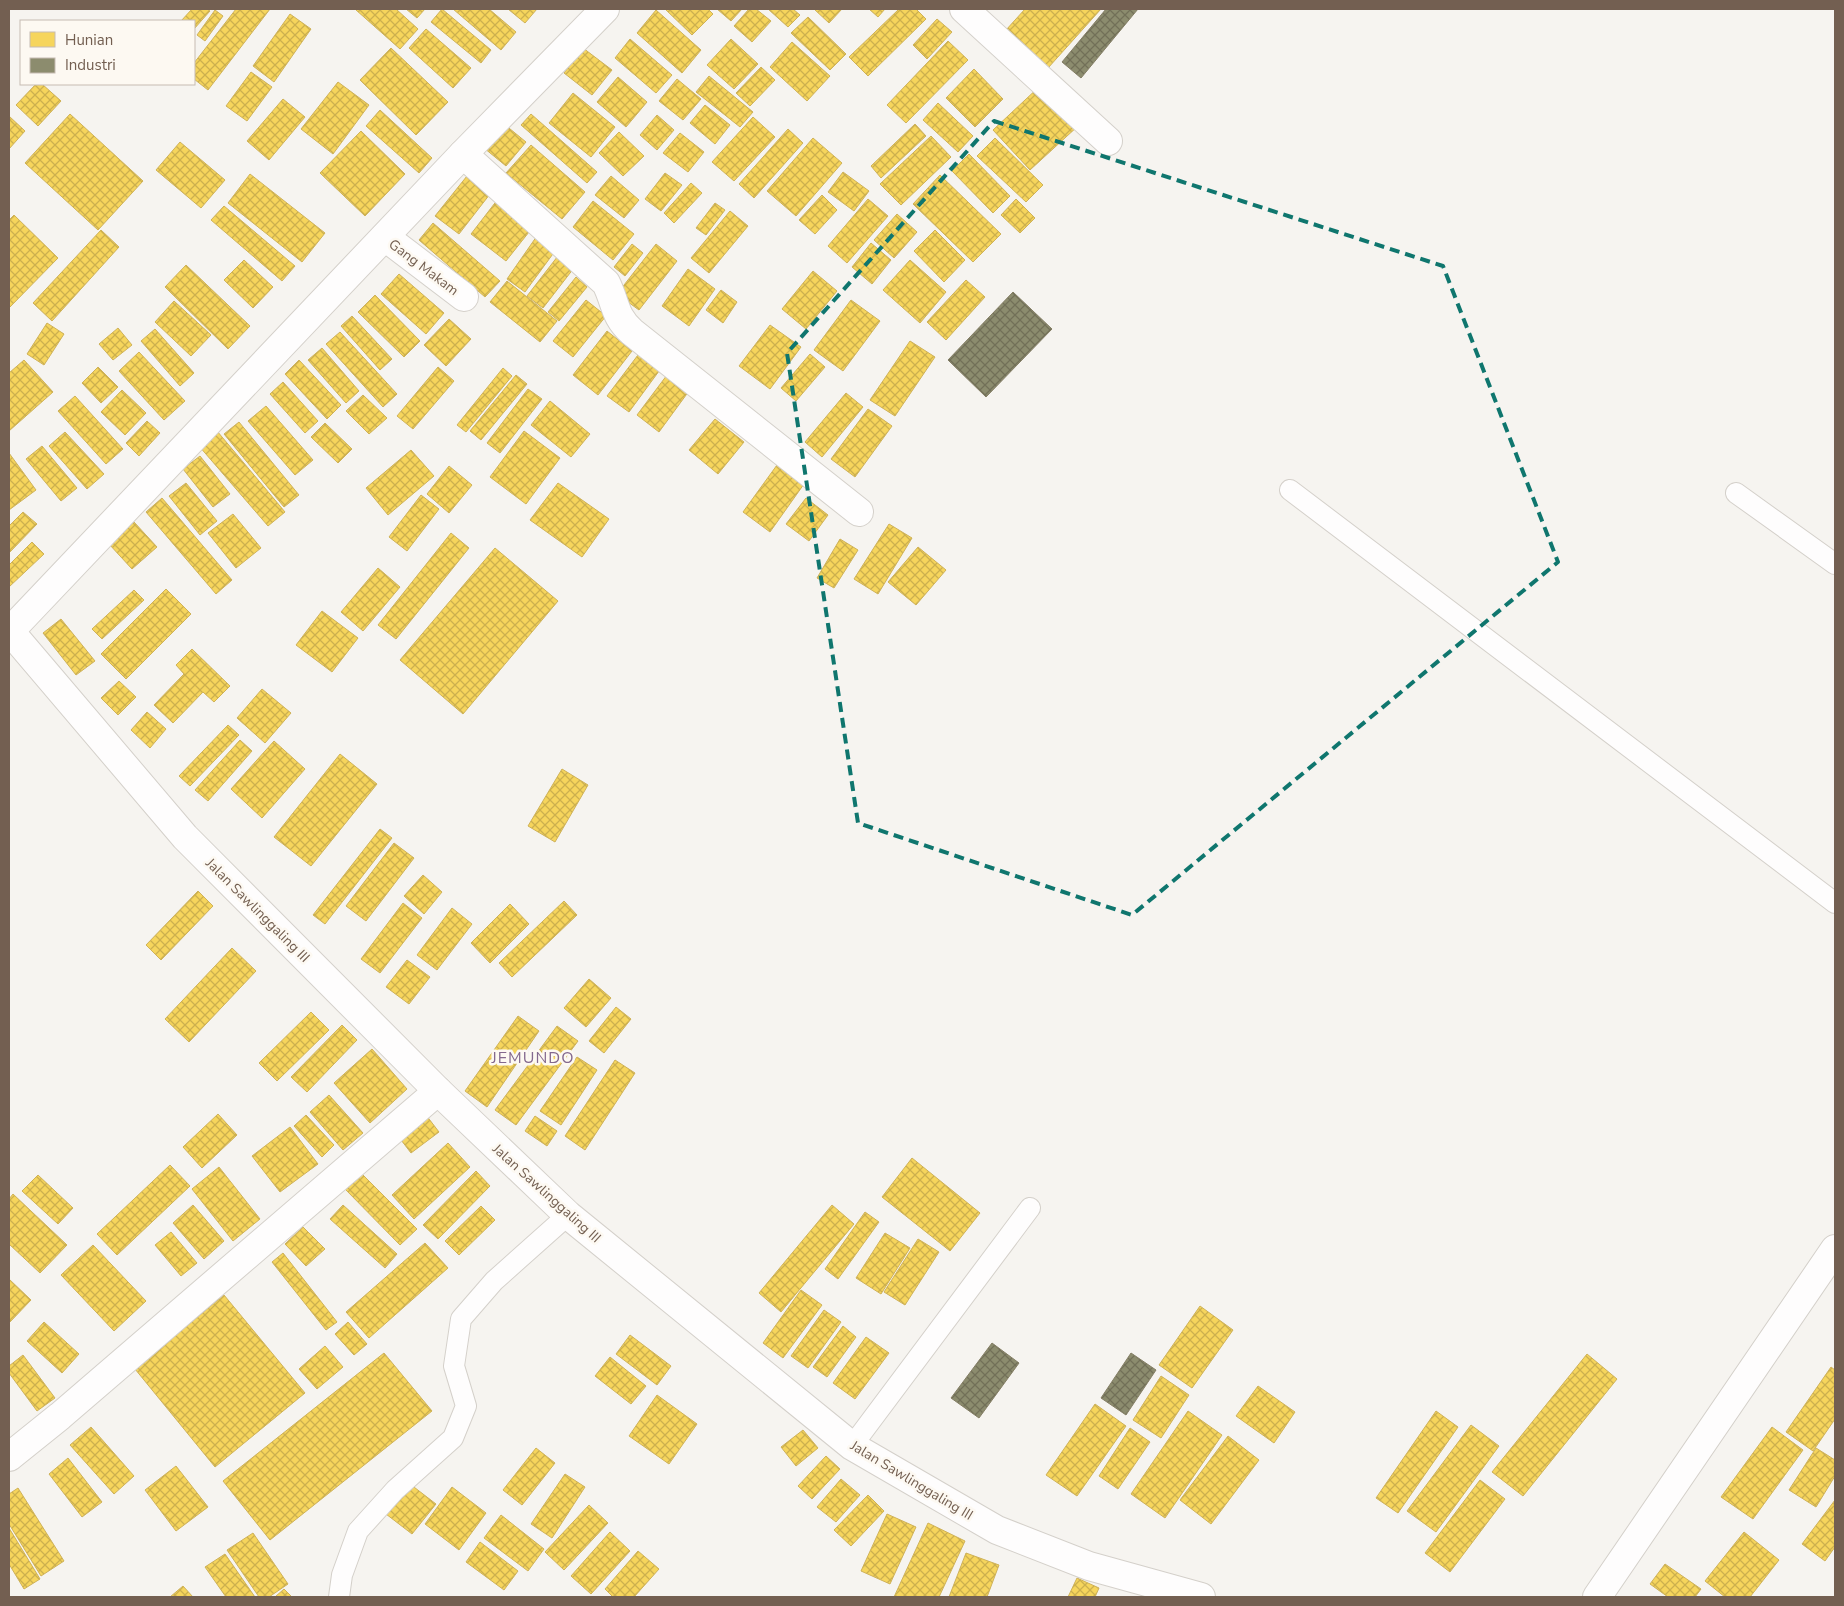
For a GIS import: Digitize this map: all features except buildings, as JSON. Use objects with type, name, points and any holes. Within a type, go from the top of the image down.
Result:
[{"type":"street","points":[[9,631],[463,154],[605,9]]},
{"type":"street","points":[[964,9],[1108,141]]},
{"type":"street","points":[[463,154],[606,283],[622,323],[859,512]]},
{"type":"street","name":"Gang Makam","points":[[384,237],[464,297]]},
{"type":"street","name":"Jalan Sawlinggaling III","points":[[9,631],[185,837],[438,1092],[568,1215],[852,1446],[997,1530],[1089,1566],[1201,1597]]},
{"type":"street","points":[[9,1457],[60,1416],[438,1092]]},
{"type":"street","points":[[1597,1597],[1835,1249]]},
{"type":"lane","points":[[1290,490],[1835,903]]},
{"type":"lane","points":[[1736,493],[1835,564]]},
{"type":"lane","points":[[852,1446],[1030,1208]]},
{"type":"lane","points":[[339,1597],[342,1575],[358,1531],[394,1490],[452,1438],[466,1406],[454,1366],[461,1319],[494,1281],[568,1215]]},
{"type":"highlighted area","points":[[994,121],[1443,266],[1558,562],[1132,915],[858,823],[787,353]]},
{"type":"district","name":"JEMUNDO","points":[[533,1057]]}]
